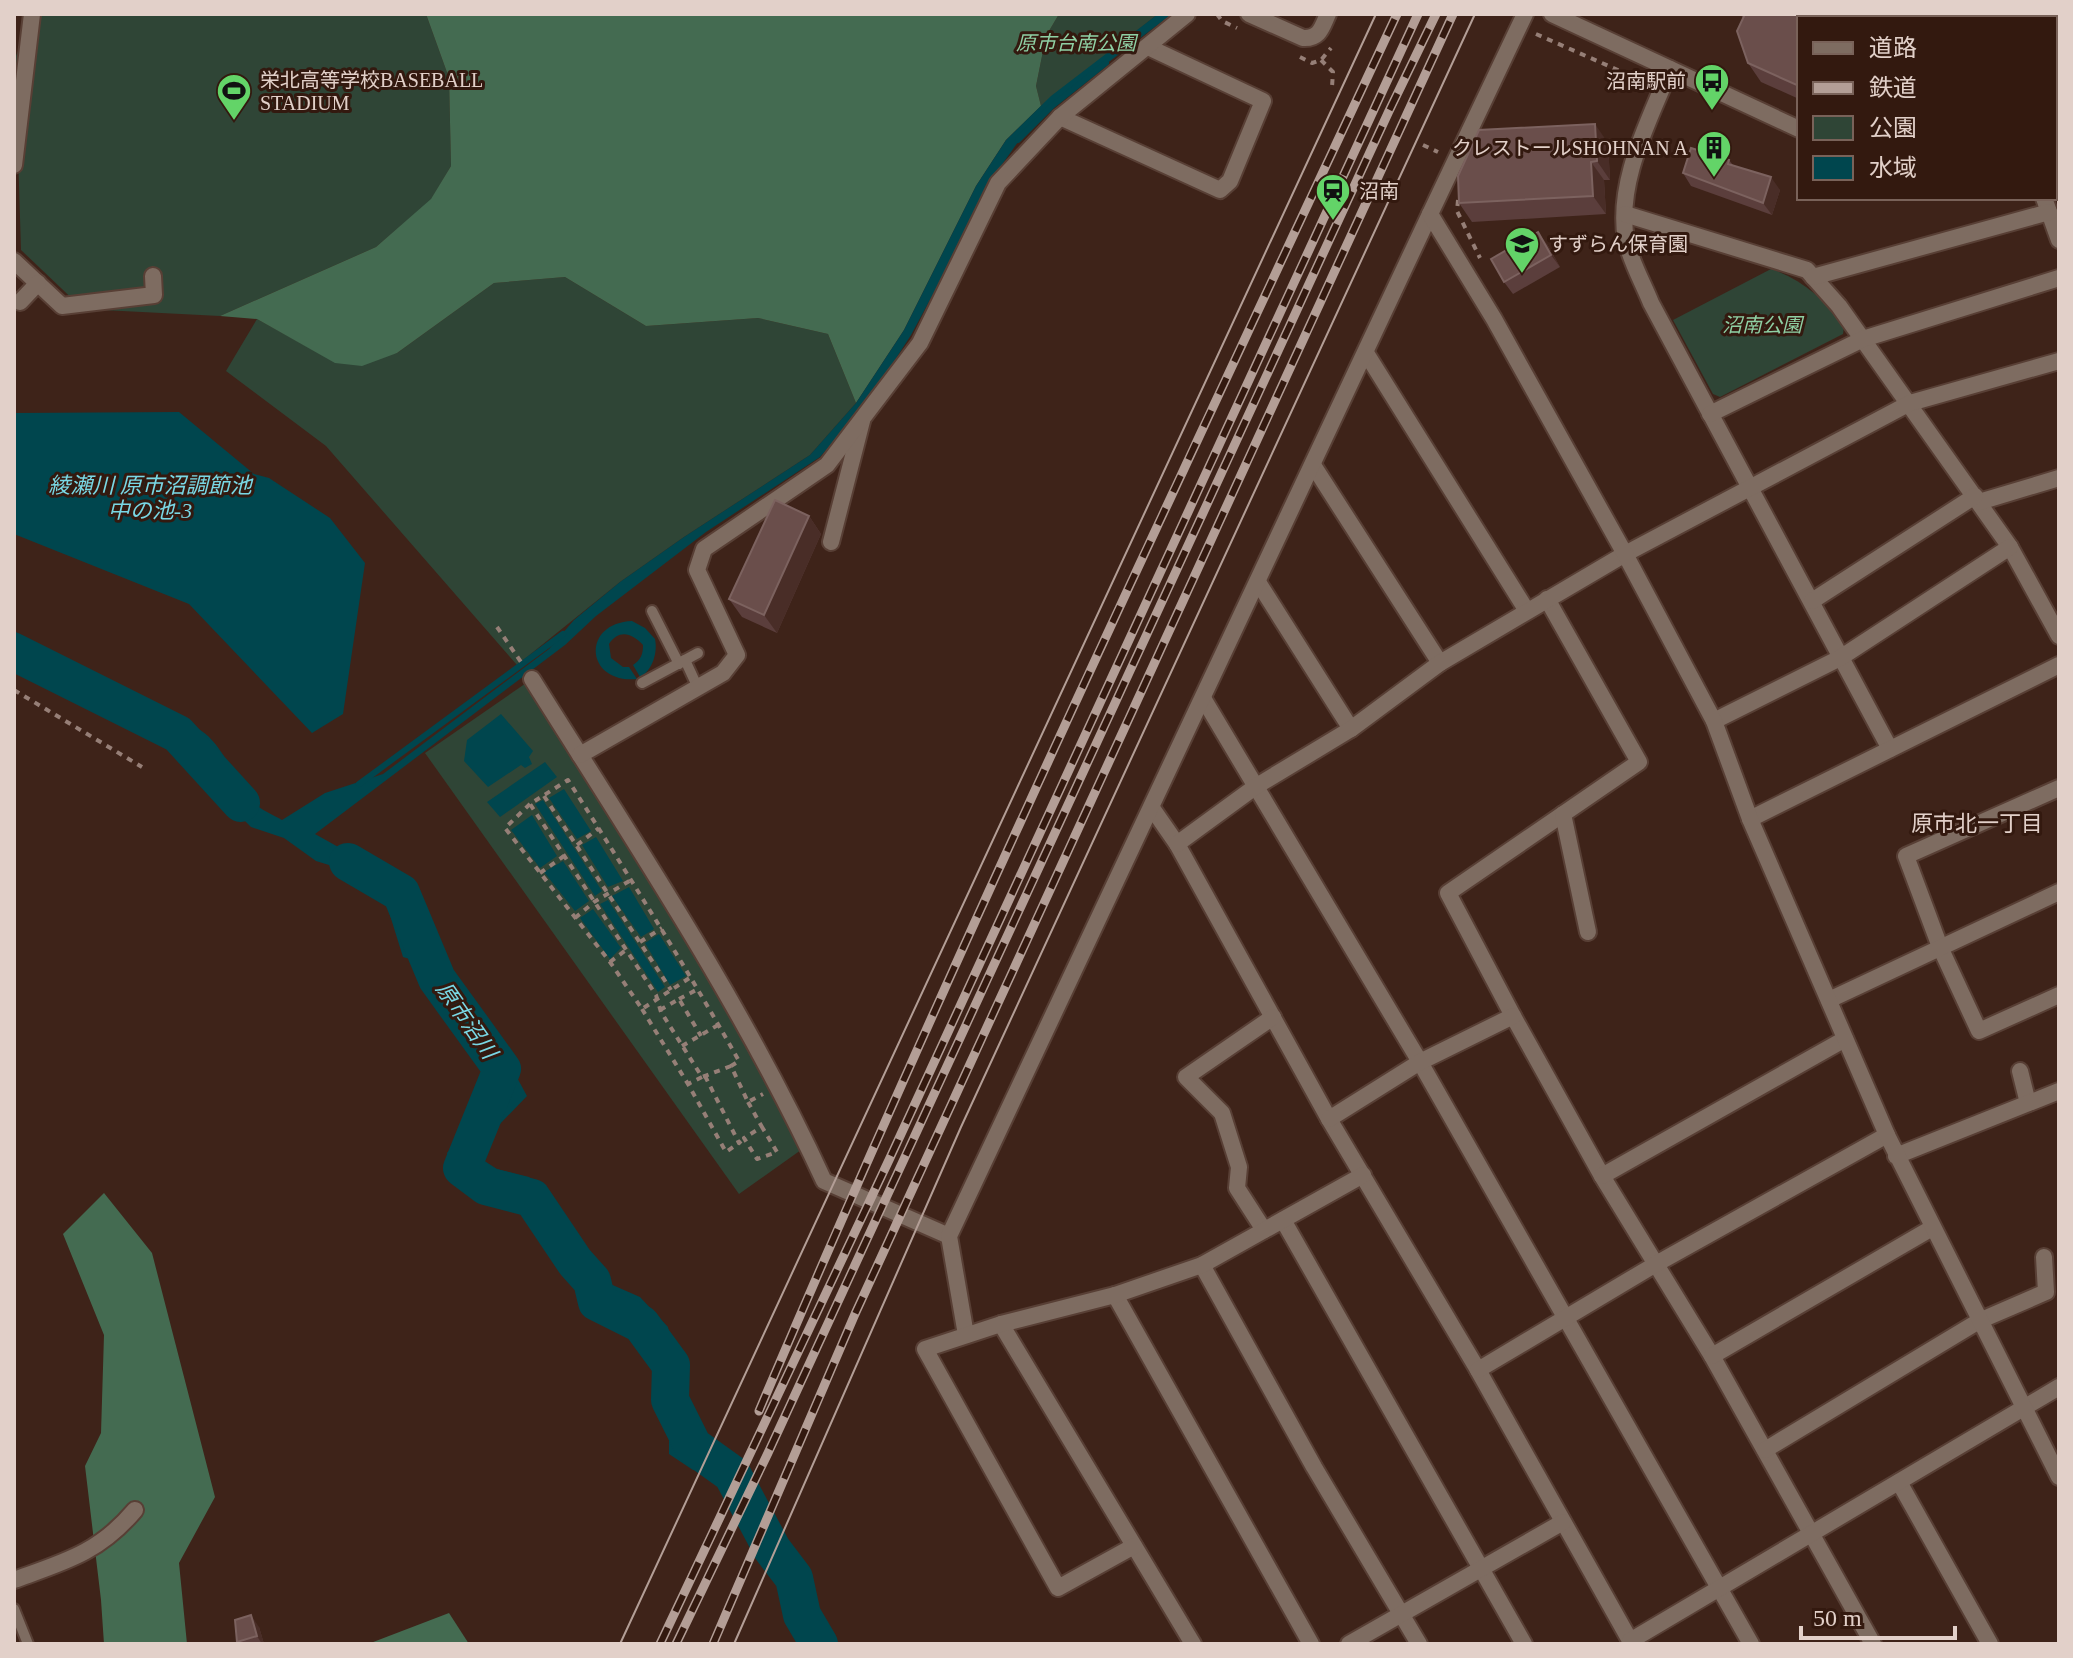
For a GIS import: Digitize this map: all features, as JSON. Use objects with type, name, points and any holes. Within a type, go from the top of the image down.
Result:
[{"type":"street","points":[[14,165],[32,14]]},
{"type":"street","points":[[580,755],[723,673],[737,655],[697,570],[704,549],[827,465],[920,343],[998,183],[1060,117],[1187,14]]},
{"type":"street","points":[[1249,14],[1303,38],[1310,38],[1320,32],[1328,14]]},
{"type":"street","points":[[966,1335],[949,1236],[1525,14]]},
{"type":"street","points":[[1552,14],[1797,128]]},
{"type":"street","points":[[1060,117],[1220,190],[1230,181],[1263,101],[1148,47]]},
{"type":"street","points":[[1670,69],[1638,147],[1627,187],[1626,242],[1651,303],[1890,749]]},
{"type":"street","points":[[1813,277],[2046,205],[2059,240]]},
{"type":"street","points":[[1430,214],[1494,319],[1714,721],[1750,819],[1896,1156],[2059,1477]]},
{"type":"street","points":[[1625,214],[1807,270],[1863,339],[1977,499],[2010,547],[2059,636]]},
{"type":"street","points":[[14,261],[62,306],[154,295],[153,276]]},
{"type":"street","points":[[1710,414],[1863,339],[2059,278]]},
{"type":"street","points":[[20,302],[38,283]]},
{"type":"street","points":[[1366,353],[1527,611]]},
{"type":"street","points":[[1177,844],[1255,787],[1351,729],[1440,663],[1625,554],[1910,403],[2059,361]]},
{"type":"street","points":[[831,542],[863,415]]},
{"type":"street","points":[[1313,465],[1440,663]]},
{"type":"street","points":[[1812,601],[1977,499],[2059,478]]},
{"type":"street","points":[[1714,721],[1840,658],[2010,547]]},
{"type":"street","points":[[1258,582],[1351,729]]},
{"type":"street","points":[[1547,599],[1639,762],[1448,893],[1602,1176],[1712,1356],[1873,1644]]},
{"type":"street","points":[[1750,819],[2059,665]]},
{"type":"street","points":[[532,679],[681,917],[778,1085],[824,1181],[949,1236]]},
{"type":"street","points":[[1203,698],[1420,1062],[1751,1644]]},
{"type":"street","points":[[2059,788],[1906,856],[1940,947],[1979,1031],[2059,995]]},
{"type":"street","points":[[1152,808],[1177,844],[1329,1119],[1478,1370],[1631,1643],[1719,1587],[2059,1387]]},
{"type":"street","points":[[1563,814],[1588,932]]},
{"type":"street","points":[[1829,1000],[2059,892]]},
{"type":"street","points":[[1329,1119],[1420,1062],[1513,1016]]},
{"type":"street","points":[[1264,1230],[1237,1188],[1239,1167],[1222,1113],[1186,1077],[1273,1017]]},
{"type":"street","points":[[1602,1176],[1845,1039]]},
{"type":"street","points":[[2020,1071],[2028,1103]]},
{"type":"street","points":[[1896,1156],[2059,1091]]},
{"type":"street","points":[[1478,1370],[1656,1264],[1887,1135]]},
{"type":"street","points":[[1134,1546],[1058,1588],[925,1349],[1001,1324],[1115,1295],[1202,1265],[1363,1175]]},
{"type":"street","points":[[1283,1220],[1524,1644]]},
{"type":"street","points":[[1712,1356],[1932,1228]]},
{"type":"street","points":[[1765,1450],[1979,1321],[2046,1292],[2044,1257]]},
{"type":"street","points":[[1202,1265],[1314,1467],[1419,1644]]},
{"type":"street","points":[[1115,1295],[1311,1644]]},
{"type":"street","points":[[1001,1324],[1193,1644]]},
{"type":"street","points":[[1899,1482],[1990,1644]]},
{"type":"street","points":[[14,1580],[79,1557],[118,1529],[135,1510]]},
{"type":"street","points":[[1349,1644],[1563,1522]]},
{"type":"lane","points":[[652,611],[698,688]]},
{"type":"lane","points":[[642,683],[698,653]]},
{"type":"lane","points":[[14,1609],[28,1644]]},
{"type":"path","points":[[1532,37],[1538,33],[1652,85]]},
{"type":"path","points":[[1321,60],[1333,72],[1332,87]]},
{"type":"path","points":[[1423,145],[1438,152]]},
{"type":"path","points":[[1458,194],[1457,211],[1484,264]]},
{"type":"path","points":[[497,627],[515,654]]},
{"type":"path","points":[[14,690],[142,767]]},
{"type":"path","points":[[688,1084],[739,1061],[662,928],[568,780],[530,804],[505,828],[610,962],[688,1084],[726,1152],[762,1127]]},
{"type":"path","points":[[544,796],[671,990]]},
{"type":"path","points":[[530,804],[657,999],[660,1010],[704,1076],[739,1143]]},
{"type":"path","points":[[577,845],[599,828]]},
{"type":"path","points":[[540,873],[564,856]]},
{"type":"path","points":[[575,918],[594,902],[631,880]]},
{"type":"path","points":[[640,942],[662,928]]},
{"type":"path","points":[[610,962],[626,950]]},
{"type":"path","points":[[642,1009],[691,977]]},
{"type":"path","points":[[660,1010],[698,989]]},
{"type":"path","points":[[679,999],[701,1036]]},
{"type":"path","points":[[682,1046],[719,1025]]},
{"type":"path","points":[[731,1066],[777,1152],[757,1159],[744,1138]]},
{"type":"path","points":[[748,1102],[778,1085]]},
{"type":"green space","name":"栄北高等学校BASEBALL STADIUM","points":[[34,14],[426,14],[449,78],[451,166],[431,200],[376,247],[220,316],[83,309],[21,250],[15,58]]},
{"type":"green space","points":[[426,14],[1059,14],[1046,36],[1036,86],[1041,106],[1006,140],[976,186],[904,330],[856,403],[828,334],[758,318],[646,326],[565,277],[494,283],[397,353],[362,366],[335,363],[257,319],[220,316],[376,247],[431,199],[451,166],[449,78]]},
{"type":"green space","name":"原市台南公園","points":[[1059,14],[1158,14],[1041,106],[1036,86],[1046,36]]},
{"type":"green space","name":"沼南公園","points":[[1771,269],[1793,278],[1821,299],[1844,326],[1843,334],[1720,397],[1713,394],[1673,320]]},
{"type":"green space","points":[[565,277],[646,326],[758,318],[828,334],[856,403],[810,455],[620,582],[517,665],[326,446],[226,371],[257,319],[335,362],[397,353],[494,283]]},
{"type":"green space","points":[[532,679],[808,1145],[739,1194],[425,753]]},
{"type":"green space","points":[[104,1193],[152,1253],[215,1497],[179,1563],[187,1644],[104,1644],[85,1466],[101,1433],[104,1335],[63,1234]]},
{"type":"green space","points":[[449,1613],[469,1644],[368,1644]]},
{"type":"water","points":[[1158,14],[1172,14],[1056,102],[1028,128],[984,190],[951,261],[911,335],[868,402],[820,457],[706,532],[596,616],[565,645],[315,834],[385,873],[421,946],[440,960],[495,1037],[527,1096],[472,1153],[497,1169],[529,1177],[564,1217],[592,1276],[640,1297],[668,1327],[682,1397],[685,1440],[724,1458],[723,1472],[693,1470],[669,1454],[663,1339],[628,1303],[574,1282],[546,1248],[545,1224],[521,1190],[508,1183],[471,1181],[453,1168],[447,1153],[502,1089],[483,1050],[440,980],[426,967],[403,957],[384,896],[355,873],[316,861],[284,838],[251,827],[223,799],[207,773],[203,748],[176,747],[141,733],[129,719],[71,673],[14,644],[14,631],[121,688],[159,721],[194,726],[206,734],[251,800],[282,820],[325,793],[383,774],[549,649],[574,620],[620,582],[810,455],[856,403],[904,330],[976,186],[1006,140],[1051,96]]},
{"type":"water","name":"綾瀬川 原市沼調節池 中の池-3","points":[[179,412],[254,474],[269,478],[330,518],[365,563],[343,714],[312,733],[189,604],[14,534],[14,413]]},
{"type":"water","points":[[632,621],[645,628],[655,639],[655,656],[651,666],[640,677],[633,665],[641,656],[643,645],[630,635],[617,636],[609,644],[611,658],[623,667],[629,667],[637,679],[620,678],[607,672],[599,663],[597,642],[615,624]]},
{"type":"water","points":[[501,714],[533,751],[529,757],[532,764],[525,768],[521,765],[488,787],[464,761],[467,740]]},
{"type":"water","points":[[545,762],[557,777],[500,817],[487,802]]},
{"type":"water","points":[[564,789],[591,831],[577,839],[549,798]]},
{"type":"water","points":[[543,800],[602,891],[595,896],[535,804]]},
{"type":"water","points":[[532,815],[557,856],[540,868],[511,830]]},
{"type":"water","points":[[596,837],[623,881],[608,887],[582,845]]},
{"type":"water","points":[[563,861],[589,901],[575,911],[544,872]]},
{"type":"water","points":[[629,887],[654,929],[641,937],[612,896]]},
{"type":"water","points":[[608,900],[665,987],[658,992],[600,904]]},
{"type":"water","points":[[593,909],[621,948],[610,959],[580,918]]},
{"type":"water","points":[[659,934],[686,976],[670,985],[645,943]]},
{"type":"building","points":[[1745,14],[1934,16],[1797,16],[1797,85],[1748,63],[1737,31]]},
{"type":"building","points":[[1595,124],[1597,161],[1591,162],[1593,196],[1459,203],[1458,176],[1479,130]]},
{"type":"building","points":[[1691,148],[1729,160],[1728,164],[1771,177],[1763,203],[1683,173]]},
{"type":"building","points":[[1538,232],[1551,255],[1504,282],[1491,259]]},
{"type":"building","points":[[775,500],[809,516],[764,615],[729,599]]},
{"type":"building","points":[[251,1615],[257,1636],[237,1642],[235,1620]]},
{"type":"waterway","points":[[1018,140],[1052,106],[1106,63]]},
{"type":"waterway","points":[[359,784],[563,634]]},
{"type":"waterway","name":"原市沼川","points":[[14,652],[178,734],[241,803]]},
{"type":"waterway","name":"原市沼川","points":[[348,862],[401,893],[437,979],[502,1069],[462,1168],[486,1186],[532,1198],[575,1262],[592,1281],[597,1302],[641,1324],[671,1365],[670,1400],[693,1446],[732,1474],[772,1549],[794,1578],[802,1615],[819,1644]]},
{"type":"tram line","points":[[620,1644],[1376,14]]},
{"type":"tram line","points":[[734,1644],[961,1127],[1475,14]]},
{"type":"railway","points":[[759,1411],[992,884],[1397,14]]},
{"type":"railway","points":[[660,1644],[889,1160],[1418,14]]},
{"type":"railway","points":[[676,1644],[768,1453],[1436,14]]},
{"type":"railway","points":[[713,1644],[855,1314],[1453,14]]},
{"type":"place","name":"沼南駅前","points":[[1712,112]]},
{"type":"place","name":"栄北高等学校BASEBALL STADIUM","points":[[234,122]]},
{"type":"place","name":"クレストールSHOHNAN A","points":[[1714,179]]},
{"type":"place","name":"沼南","points":[[1333,222]]},
{"type":"place","name":"すずらん保育園","points":[[1522,275]]},
{"type":"district","name":"原市北一丁目","points":[[1977,823]]}]
